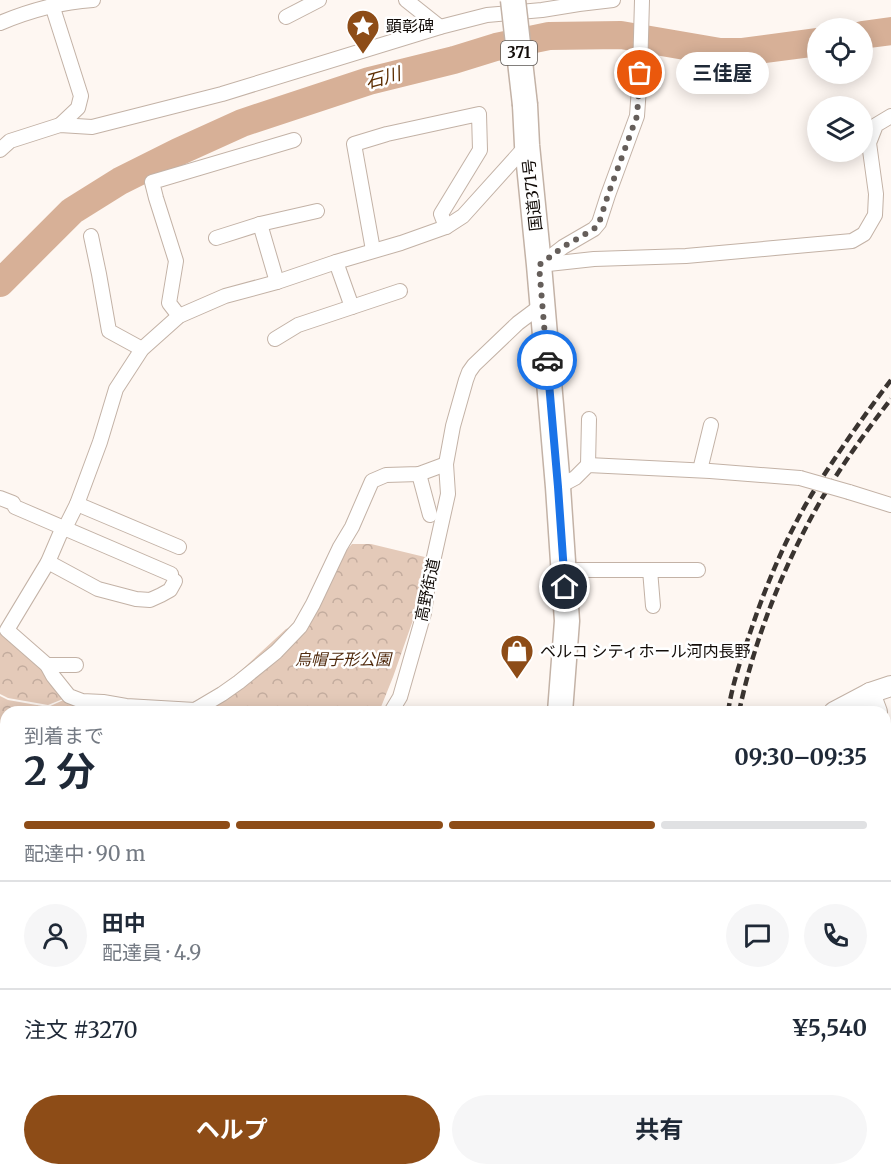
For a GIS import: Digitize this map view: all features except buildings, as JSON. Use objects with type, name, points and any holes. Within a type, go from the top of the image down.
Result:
[{"type":"highway","name":"国道371号","points":[[513,0],[525,105],[564,570],[567,621],[560,706]]},
{"type":"street","points":[[0,23],[25,12],[52,5],[93,0]]},
{"type":"street","points":[[286,17],[319,0]]},
{"type":"street","points":[[0,150],[10,141],[60,125],[92,127],[222,94],[440,27],[487,15],[613,0]]},
{"type":"street","points":[[539,265],[563,247],[594,229],[599,223],[637,116],[642,0]]},
{"type":"street","points":[[411,1],[440,27]]},
{"type":"street","points":[[52,5],[81,96],[78,108],[60,125]]},
{"type":"street","points":[[373,250],[354,144],[387,134],[479,114],[480,150],[441,214],[446,227]]},
{"type":"street","points":[[539,265],[594,259],[686,256],[852,241],[864,234],[875,215],[876,194],[868,143],[876,125],[891,116]]},
{"type":"street","points":[[179,316],[169,303],[176,261],[152,182],[294,140]]},
{"type":"street","points":[[126,706],[82,701],[69,696],[47,665],[3,629],[48,562],[60,534],[78,504],[116,388],[142,349],[179,316],[225,296],[277,282],[446,227],[463,216],[527,145]]},
{"type":"street","points":[[216,238],[260,224],[317,211]]},
{"type":"street","points":[[260,224],[277,282]]},
{"type":"street","points":[[91,236],[109,331],[142,349]]},
{"type":"street","points":[[336,262],[352,307]]},
{"type":"street","points":[[275,339],[298,325],[400,291]]},
{"type":"street","name":"高野街道","points":[[395,706],[400,697],[424,613],[428,584],[448,494],[446,464],[453,426],[469,372],[518,323],[542,305]]},
{"type":"street","points":[[558,487],[575,478],[588,465],[589,419]]},
{"type":"street","points":[[700,470],[711,425]]},
{"type":"street","points":[[202,706],[258,667],[300,627],[352,527],[372,481],[386,475],[419,474],[446,464]]},
{"type":"street","points":[[588,465],[700,470],[800,478],[891,505]]},
{"type":"street","points":[[419,474],[430,515]]},
{"type":"street","points":[[0,498],[13,503],[15,507],[173,577],[170,590],[150,600],[136,599],[98,589],[48,562]]},
{"type":"street","points":[[78,504],[179,547]]},
{"type":"street","points":[[564,570],[698,570]]},
{"type":"street","points":[[650,570],[653,606]]},
{"type":"street","points":[[47,665],[76,665]]},
{"type":"street","points":[[845,706],[870,693],[891,686]]},
{"type":"street","points":[[870,693],[875,706]]},
{"type":"green space","name":"烏帽子形公園","points":[[352,544],[371,544],[429,558],[419,603],[381,706],[204,706],[218,697],[235,676],[286,629],[304,622],[341,557]]},
{"type":"green space","points":[[0,629],[46,667],[68,697],[48,705],[8,698],[0,694]]},
{"type":"green space","points":[[0,696],[8,700],[42,706],[0,706]]},
{"type":"green space","points":[[68,698],[91,706],[50,706]]},
{"type":"waterway","name":"石川","points":[[873,33],[891,31]]},
{"type":"waterway","name":"石川","points":[[0,283],[72,211],[120,181],[242,123],[369,81],[496,47],[549,36],[621,35],[720,52],[743,52],[807,43]]},
{"type":"railway","points":[[729,706],[734,682],[747,643],[785,544],[821,479],[891,380]]},
{"type":"railway","points":[[740,706],[762,630],[783,576],[807,525],[837,474],[891,399]]},
{"type":"way so far","points":[[547,360],[539,265],[563,247],[594,229],[599,223],[637,116],[640,73]]},
{"type":"place","name":"顕彰碑","points":[[363,55]]},
{"type":"place","name":"三佳屋","points":[[640,73]]},
{"type":"place","name":"ベルコ シティホール河内長野","points":[[517,680]]},
{"type":"route","points":[[547,360],[565,587]]}]
